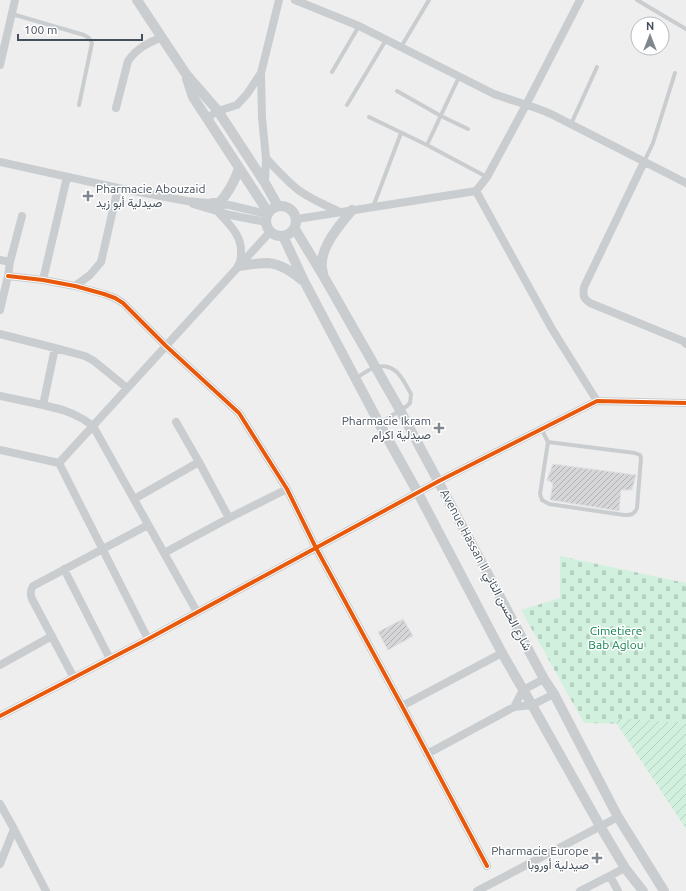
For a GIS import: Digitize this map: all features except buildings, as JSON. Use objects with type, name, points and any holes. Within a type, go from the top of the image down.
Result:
[{"type":"street","points":[[0,65],[15,0]]},
{"type":"street","points":[[137,0],[186,74],[218,111],[265,183],[278,206]]},
{"type":"street","points":[[295,0],[387,39],[494,94],[537,108],[686,183]]},
{"type":"street","points":[[296,224],[341,212],[476,191],[487,177],[580,0]]},
{"type":"street","points":[[265,183],[266,158],[262,118],[261,73],[277,1]]},
{"type":"street","points":[[116,108],[128,61],[144,45],[162,37]]},
{"type":"street","points":[[207,118],[218,111],[237,105],[242,101],[261,73]]},
{"type":"street","points":[[186,74],[193,97],[267,216]]},
{"type":"street","points":[[266,158],[298,190],[310,198],[341,212]]},
{"type":"street","points":[[0,162],[118,188],[187,201],[219,203],[225,198],[232,187],[239,169]]},
{"type":"street","points":[[644,162],[584,287],[583,294],[585,300],[590,303],[683,341],[686,344]]},
{"type":"street","points":[[43,280],[67,177]]},
{"type":"street","points":[[75,286],[90,275],[101,262],[118,188]]},
{"type":"street","points":[[476,191],[552,329],[597,401]]},
{"type":"street","points":[[187,201],[230,215],[267,216]]},
{"type":"street","points":[[212,202],[229,205],[267,216]]},
{"type":"street","points":[[284,205],[293,211],[296,224],[290,234],[283,236],[274,234],[270,232],[266,225],[267,216],[272,208],[278,206],[284,205]]},
{"type":"street","points":[[324,277],[321,267],[325,249],[335,231],[352,210]]},
{"type":"street","points":[[219,212],[232,227],[239,241],[241,248],[240,263],[237,268]]},
{"type":"street","points":[[0,310],[10,262],[22,216]]},
{"type":"street","name":"Avenue Hassan II شارع الحسن الثاني","points":[[296,224],[324,277],[400,410],[554,694],[618,817],[664,891]]},
{"type":"street","points":[[59,463],[270,232]]},
{"type":"street","name":"Avenue Hassan II شارع الحسن الثاني","points":[[283,236],[304,281],[502,653],[600,826],[625,868],[643,891]]},
{"type":"street","points":[[0,260],[10,262]]},
{"type":"street","points":[[237,268],[260,263],[270,263],[288,270],[304,281]]},
{"type":"street","points":[[8,276],[43,280],[75,286],[115,298],[123,303],[166,346],[239,413],[287,489],[316,548],[487,866]]},
{"type":"street","points":[[0,334],[85,356],[94,361],[128,388]]},
{"type":"street","points":[[43,405],[55,348]]},
{"type":"street","points":[[0,396],[43,405],[74,414],[83,418],[93,426],[197,612]]},
{"type":"street","points":[[0,716],[148,639],[418,493],[597,401],[686,403]]},
{"type":"street","points":[[176,422],[229,518]]},
{"type":"street","points":[[0,450],[59,463]]},
{"type":"street","points":[[134,499],[199,462]]},
{"type":"street","points":[[59,463],[148,639]]},
{"type":"street","points":[[164,553],[287,489]]},
{"type":"street","points":[[74,678],[32,599],[30,592],[33,586],[148,525]]},
{"type":"street","points":[[64,569],[110,659]]},
{"type":"street","points":[[0,665],[52,636]]},
{"type":"street","points":[[402,706],[502,653]]},
{"type":"street","points":[[514,707],[523,690],[544,678]]},
{"type":"street","points":[[427,754],[514,707],[532,705],[554,694]]},
{"type":"street","points":[[0,804],[46,891]]},
{"type":"street","points":[[477,891],[618,817]]},
{"type":"street","points":[[0,864],[14,829]]},
{"type":"street","points":[[580,891],[625,868]]},
{"type":"street","points":[[610,876],[618,891]]},
{"type":"lane","points":[[401,47],[430,0]]},
{"type":"lane","points":[[637,0],[686,29]]},
{"type":"lane","points":[[12,14],[84,35],[89,38],[92,43],[78,105]]},
{"type":"lane","points":[[332,72],[359,26]]},
{"type":"lane","points":[[347,105],[387,39]]},
{"type":"lane","points":[[570,124],[597,67]]},
{"type":"lane","points":[[644,162],[653,143],[675,74]]},
{"type":"lane","points":[[427,145],[460,76]]},
{"type":"lane","points":[[397,91],[441,116],[468,129]]},
{"type":"lane","points":[[369,118],[427,145],[487,177]]},
{"type":"lane","points":[[373,207],[401,133]]},
{"type":"lane","points":[[356,378],[376,367],[390,367],[399,374],[411,394],[410,403],[407,406],[379,423]]},
{"type":"lane","points":[[542,430],[548,442],[540,494],[542,500],[549,504],[624,515],[632,515],[636,512],[638,508],[640,455],[635,453],[548,442]]},
{"type":"green space","name":"Cimetiere Bab Aglou","points":[[560,556],[686,583],[686,725],[584,723],[521,610],[560,598]]},
{"type":"green space","points":[[613,718],[686,723],[686,829]]},
{"type":"cycle path","points":[[8,276],[43,280],[75,286],[115,298],[123,303],[166,346],[239,413],[287,489],[316,548],[487,866]]},
{"type":"cycle path","points":[[0,716],[148,639],[439,481],[597,401],[686,403]]},
{"type":"place","name":"Pharmacie Abouzaid صيدلية أبو زيد","points":[[88,196]]},
{"type":"place","name":"Pharmacie Ikram صيدلية اكرام","points":[[439,428]]},
{"type":"place","name":"Pharmacie Europe صيدلية أوروبا","points":[[597,858]]}]
